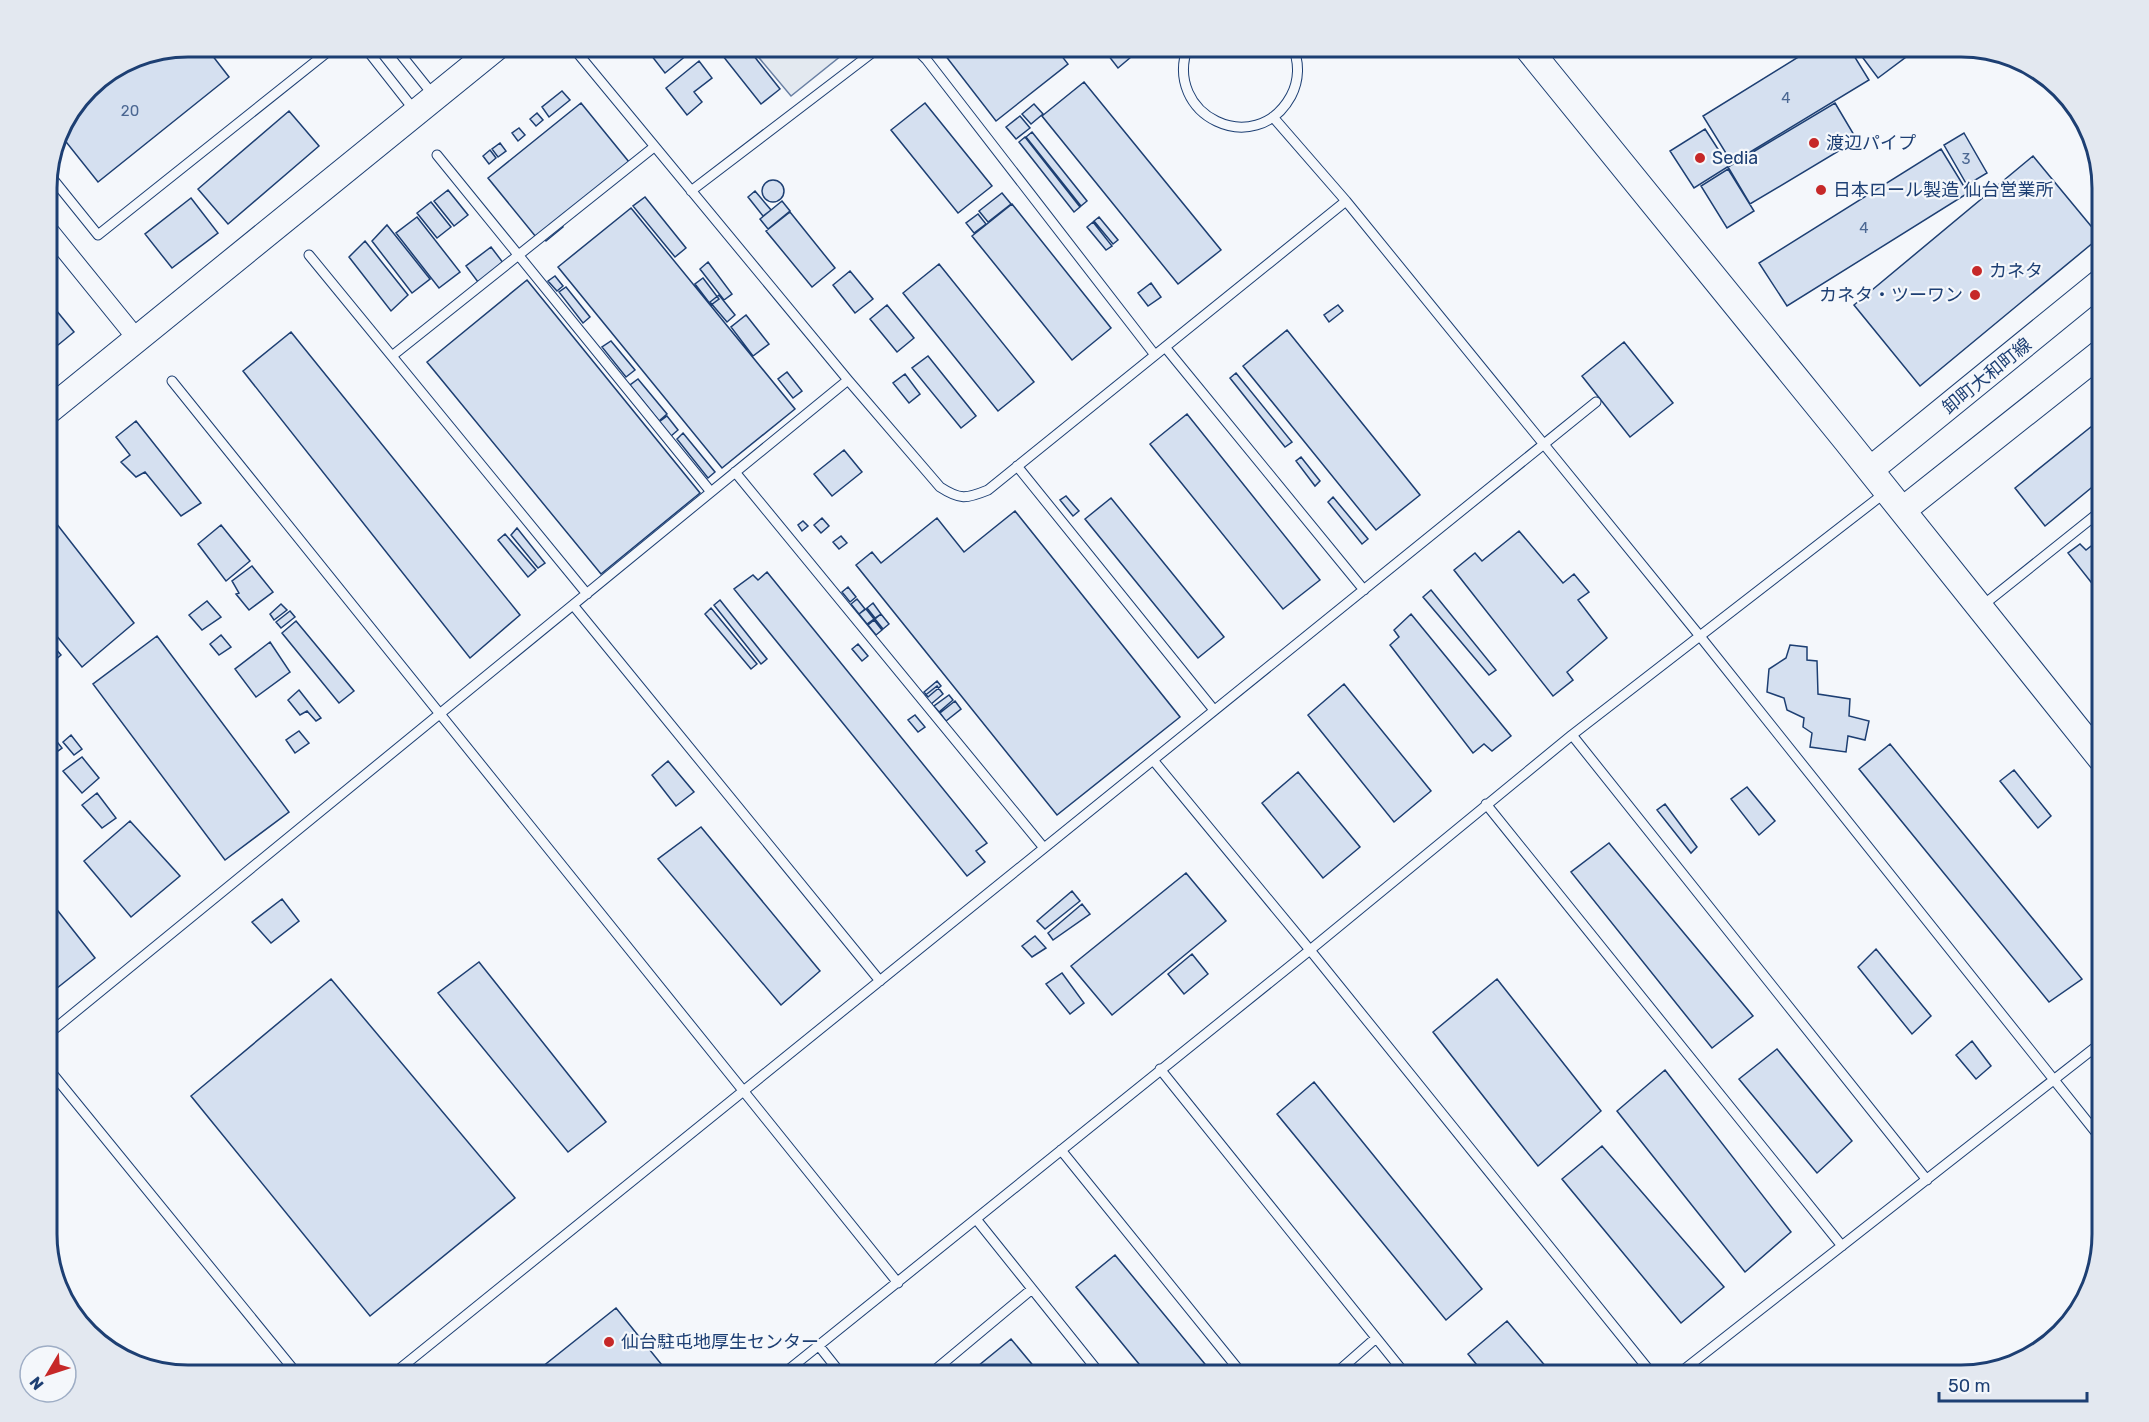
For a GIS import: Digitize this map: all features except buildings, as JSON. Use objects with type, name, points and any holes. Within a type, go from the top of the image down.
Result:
[{"type":"street","points":[[57,404],[485,57]]},
{"type":"street","points":[[1535,57],[2092,746]]},
{"type":"street","points":[[57,240],[137,339]]},
{"type":"street","name":"卸町大和町線","points":[[1870,470],[2092,290]]},
{"type":"street","points":[[1895,501],[2092,360]]},
{"type":"lane","points":[[57,185],[98,235],[321,57]]},
{"type":"lane","points":[[376,57],[426,105]]},
{"type":"lane","points":[[400,57],[426,105]]},
{"type":"lane","points":[[581,57],[848,380],[940,487],[956,497],[971,497],[988,490],[1346,201]]},
{"type":"lane","points":[[690,191],[867,57]]},
{"type":"lane","points":[[924,57],[1155,355]]},
{"type":"lane","points":[[1184,57],[1183,79],[1189,97],[1201,112],[1218,123],[1237,128],[1256,126],[1273,117],[1286,105],[1295,89],[1298,71],[1296,57]]},
{"type":"lane","points":[[1273,117],[1346,201],[1699,635],[2092,1126]]},
{"type":"lane","points":[[392,356],[654,147]]},
{"type":"lane","points":[[437,155],[711,492]]},
{"type":"lane","points":[[309,255],[587,594]]},
{"type":"lane","points":[[1165,347],[1364,590]]},
{"type":"lane","points":[[57,1027],[848,380]]},
{"type":"lane","points":[[172,381],[898,1283]]},
{"type":"lane","points":[[406,1365],[1596,402]]},
{"type":"lane","points":[[1017,466],[1214,711]]},
{"type":"lane","points":[[735,472],[1044,848]]},
{"type":"lane","points":[[796,1365],[1310,950],[1486,804],[1699,635],[1895,501]]},
{"type":"lane","points":[[1980,608],[2092,519]]},
{"type":"lane","points":[[573,605],[880,981]]},
{"type":"lane","points":[[1572,735],[1927,1180]]},
{"type":"lane","points":[[1153,760],[1310,950],[1644,1365]]},
{"type":"lane","points":[[1486,804],[1842,1246]]},
{"type":"lane","points":[[1691,1365],[2092,1051]]},
{"type":"lane","points":[[1160,1069],[1397,1365]]},
{"type":"lane","points":[[57,1079],[289,1365]]},
{"type":"lane","points":[[1061,1150],[1234,1365]]},
{"type":"lane","points":[[976,1219],[1092,1365]]},
{"type":"lane","points":[[941,1365],[1032,1289]]},
{"type":"lane","points":[[1346,1365],[1376,1338]]},
{"type":"lane","points":[[819,1346],[834,1365]]},
{"type":"shaded area","points":[[758,57],[840,57],[791,96]]},
{"type":"place","name":"渡辺パイプ","points":[[1814,143]]},
{"type":"place","name":"Sedia","points":[[1700,158]]},
{"type":"place","name":"日本ロール製造 仙台営業所","points":[[1821,190]]},
{"type":"place","name":"カネタ","points":[[1977,271]]},
{"type":"place","name":"カネタ・ツーワン","points":[[1975,295]]},
{"type":"place","name":"仙台駐屯地厚生センター","points":[[609,1342]]}]
